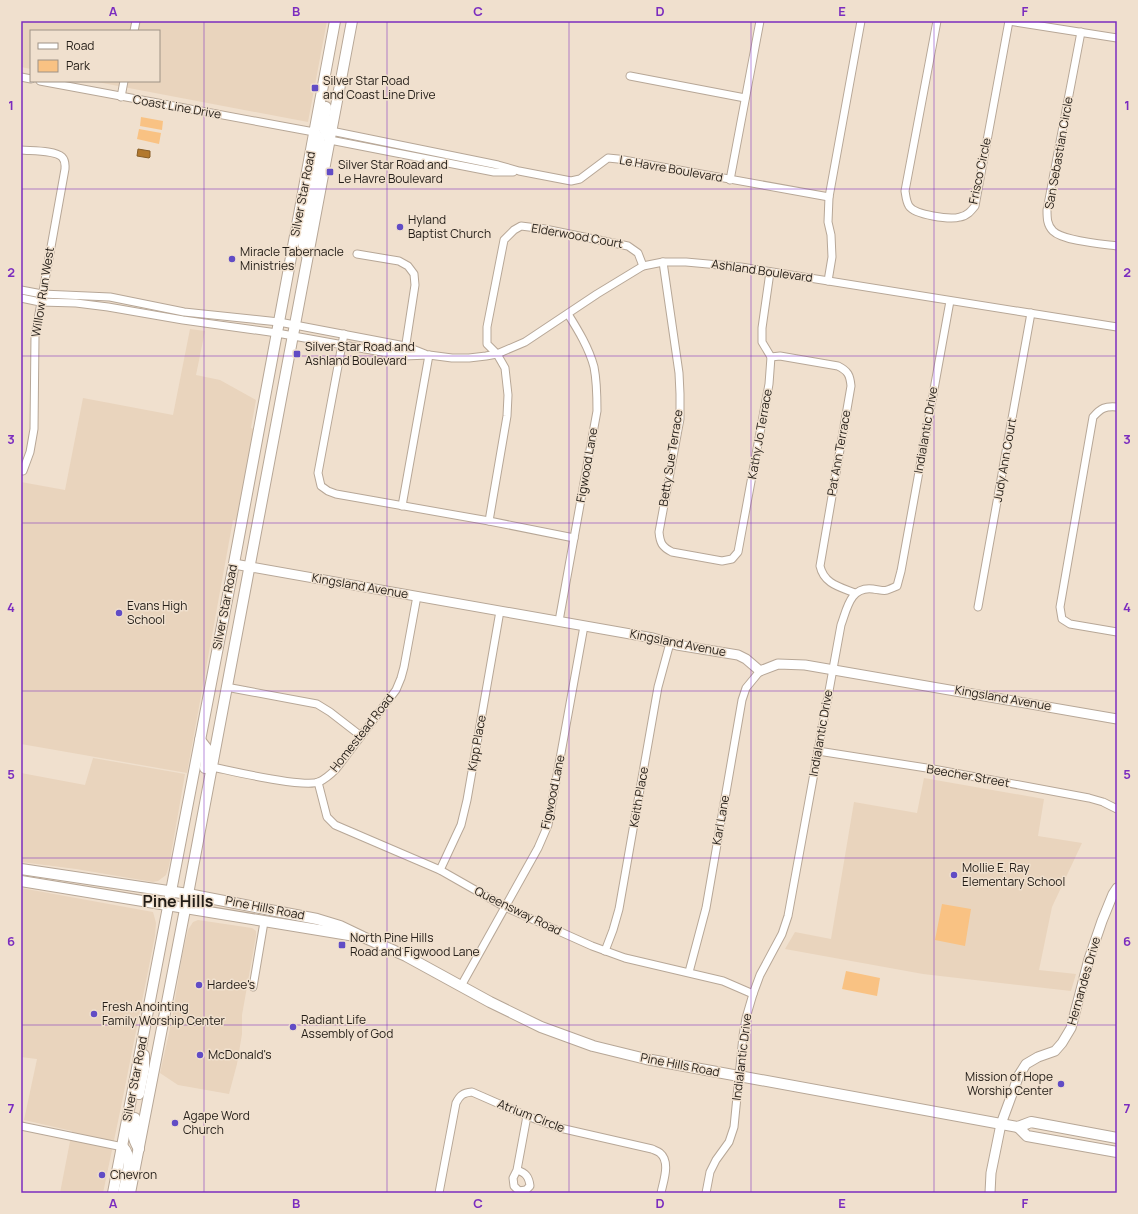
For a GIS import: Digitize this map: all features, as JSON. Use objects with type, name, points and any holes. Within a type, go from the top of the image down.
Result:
[{"type":"main road","name":"Silver Star Road","points":[[113,1193],[234,564],[335,21]]},
{"type":"main road","points":[[347,50],[349,21]]},
{"type":"main road","name":"Silver Star Road","points":[[130,1193],[186,909],[226,687],[250,567],[352,21]]},
{"type":"main road","points":[[330,135],[323,127],[332,76],[331,44]]},
{"type":"main road","points":[[307,258],[303,242],[321,142],[319,137],[314,132]]},
{"type":"main road","points":[[197,846],[203,781],[207,756],[206,750],[200,740]]},
{"type":"main road","name":"Pine Hills Road","points":[[21,869],[172,891],[317,918],[340,926],[406,956],[490,1002],[534,1024],[593,1046],[646,1059],[1018,1127],[1031,1122],[1117,1138]]},
{"type":"main road","name":"Pine Hills Road","points":[[21,881],[363,937]]},
{"type":"main road","points":[[139,1149],[133,1138],[133,1128],[144,1069],[144,1031]]},
{"type":"main road","name":"Pine Hills Road","points":[[1018,1127],[1027,1136],[1117,1152]]},
{"type":"main road","points":[[123,1147],[128,1152],[129,1160],[123,1193]]},
{"type":"street","points":[[730,180],[760,21]]},
{"type":"street","points":[[828,281],[832,257],[831,235],[828,222],[829,196],[861,21]]},
{"type":"street","name":"Frisco Circle","points":[[937,21],[905,191],[906,200],[910,207],[918,213],[952,219],[969,214],[975,206],[1009,21]]},
{"type":"street","points":[[1009,21],[1117,38]]},
{"type":"street","name":"San Sebastian Circle","points":[[1081,32],[1047,210],[1047,222],[1052,231],[1061,237],[1117,246]]},
{"type":"street","points":[[630,76],[745,98]]},
{"type":"street","name":"Coast Line Drive","points":[[45,82],[314,132]]},
{"type":"street","points":[[121,97],[124,82]]},
{"type":"street","name":"Le Havre Boulevard","points":[[330,135],[494,172],[519,171],[571,181],[580,179],[608,158],[829,196]]},
{"type":"street","name":"Willow Run West","points":[[21,150],[52,153],[61,156],[65,162],[66,169],[40,302],[35,336],[34,429],[30,452],[23,470]]},
{"type":"street","name":"Elderwood Court","points":[[489,521],[507,416],[508,395],[505,368],[497,354],[487,344],[487,327],[504,240],[514,230],[521,226],[539,229],[628,246],[638,254],[643,266]]},
{"type":"street","points":[[357,254],[399,262],[408,266],[414,274],[415,285],[404,356]]},
{"type":"street","name":"Ashland Boulevard","points":[[21,298],[40,302],[76,303],[108,307],[183,320],[277,333],[342,346],[404,356],[469,358],[497,354],[525,342],[597,294],[643,266],[663,262],[709,263],[1117,327]]},
{"type":"street","name":"Betty Sue Terrace","points":[[663,262],[679,373],[680,419],[659,532],[660,541],[665,549],[696,557]]},
{"type":"street","points":[[770,272],[762,328],[762,342],[771,357]]},
{"type":"street","name":"Ashland Boulevard","points":[[21,290],[42,294],[110,297],[184,312],[295,324],[405,346],[429,356]]},
{"type":"street","name":"Indialantic Drive","points":[[706,1193],[710,1172],[716,1160],[729,1142],[734,1127],[744,1025],[753,994],[758,980],[782,934],[788,916],[841,625],[849,602],[855,593],[865,589],[885,592],[897,586],[950,301]]},
{"type":"street","name":"Judy Ann Court","points":[[978,607],[1031,313]]},
{"type":"street","name":"Figwood Lane","points":[[559,621],[597,411],[597,389],[594,367],[580,334],[568,314]]},
{"type":"street","points":[[344,334],[318,473],[321,486],[336,494],[489,521],[574,538]]},
{"type":"street","points":[[402,506],[429,356]]},
{"type":"street","name":"Pat Ann Terrace","points":[[771,357],[780,356],[838,366],[845,370],[850,376],[851,386],[820,566],[822,574],[832,584],[855,593]]},
{"type":"street","name":"Kathy Jo Terrace","points":[[696,557],[722,561],[732,559],[738,552],[769,384],[771,357]]},
{"type":"street","points":[[1117,407],[1110,406],[1100,409],[1093,417],[1060,607],[1062,619],[1070,624],[1117,632]]},
{"type":"street","name":"Kingsland Avenue","points":[[234,564],[559,621],[738,655],[751,663],[760,672],[774,665],[784,664],[833,669],[1117,719]]},
{"type":"street","name":"Homestead Road","points":[[318,782],[326,778],[336,769],[389,700],[401,678],[417,596]]},
{"type":"street","name":"Kipp Place","points":[[440,870],[461,825],[467,800],[500,611]]},
{"type":"street","name":"Figwood Lane","points":[[461,986],[538,848],[548,825],[584,626]]},
{"type":"street","name":"Keith Place","points":[[605,951],[619,909],[658,687],[670,643]]},
{"type":"street","name":"Karl Lane","points":[[689,972],[706,908],[742,700],[746,688],[760,672]]},
{"type":"street","points":[[226,687],[317,704],[361,736]]},
{"type":"street","name":"Beecher Street","points":[[818,751],[933,769],[1089,798],[1117,809]]},
{"type":"street","points":[[212,767],[300,783],[318,782]]},
{"type":"street","name":"Queensway Road","points":[[318,782],[326,814],[332,822],[440,870],[505,907],[605,951],[625,958],[723,981],[753,994]]},
{"type":"street","name":"Hernandes Drive","points":[[990,1193],[991,1174],[1001,1124],[1019,1075],[1026,1064],[1038,1057],[1055,1051],[1071,1028],[1089,959],[1102,921],[1117,888]]},
{"type":"street","points":[[253,987],[264,922]]},
{"type":"street","name":"Atrium Circle","points":[[439,1193],[456,1103],[459,1096],[472,1092],[527,1116],[560,1128],[652,1149],[660,1153],[664,1158],[666,1165],[661,1193]]},
{"type":"street","points":[[517,1170],[527,1116]]},
{"type":"street","points":[[21,1126],[123,1147]]},
{"type":"shaded area","points":[[21,21],[327,21],[308,122],[97,82],[160,82],[160,30],[30,30],[30,69],[21,67]]},
{"type":"shaded area","points":[[138,149],[150,151],[150,157],[137,156]]},
{"type":"shaded area","name":"Evans High School","points":[[190,329],[205,331],[196,375],[220,380],[256,400],[251,428],[254,429],[236,521],[233,520],[187,773],[21,744],[21,482],[65,490],[83,398],[173,415]]},
{"type":"shaded area","points":[[93,758],[185,774],[169,866],[166,875],[158,881],[153,882],[76,869],[21,862],[21,773],[85,785]]},
{"type":"shaded area","name":"Mollie E. Ray Elementary School","points":[[924,778],[1044,799],[1038,836],[1082,843],[1052,907],[1039,970],[1076,974],[1071,991],[923,974],[785,949],[795,932],[831,939],[854,802],[917,813]]},
{"type":"shaded area","points":[[21,888],[153,912],[155,919],[155,936],[103,1193],[60,1193],[72,1131],[24,1120],[37,1059],[21,1057]]},
{"type":"shaded area","points":[[198,920],[252,928],[256,931],[242,1015],[242,1034],[237,1064],[229,1094],[178,1085],[160,1073],[171,1024],[182,956],[188,930],[193,922]]},
{"type":"green space","points":[[141,117],[163,121],[162,130],[140,126]]},
{"type":"green space","points":[[139,129],[161,133],[159,144],[137,139]]},
{"type":"green space","points":[[942,904],[971,909],[965,946],[935,940]]},
{"type":"green space","points":[[846,971],[880,978],[877,996],[842,989]]},
{"type":"place","name":"Silver Star Road and Coast Line Drive","points":[[315,88]]},
{"type":"place","name":"Silver Star Road and Le Havre Boulevard","points":[[330,172]]},
{"type":"place","name":"Hyland Baptist Church","points":[[400,227]]},
{"type":"place","name":"Miracle Tabernacle Ministries","points":[[232,259]]},
{"type":"place","name":"Silver Star Road and Ashland Boulevard","points":[[297,354]]},
{"type":"place","name":"Evans High School","points":[[119,613]]},
{"type":"place","name":"Mollie E. Ray Elementary School","points":[[954,875]]},
{"type":"place","name":"North Pine Hills Road and Figwood Lane","points":[[342,945]]},
{"type":"place","name":"Hardee's","points":[[199,985]]},
{"type":"place","name":"Fresh Anointing Family Worship Center","points":[[94,1014]]},
{"type":"place","name":"Radiant Life Assembly of God","points":[[293,1027]]},
{"type":"place","name":"McDonald's","points":[[200,1055]]},
{"type":"place","name":"Mission of Hope Worship Center","points":[[1061,1084]]},
{"type":"place","name":"Agape Word Church","points":[[175,1123]]},
{"type":"place","name":"Chevron","points":[[102,1175]]},
{"type":"district","name":"Pine Hills","points":[[178,901]]}]
